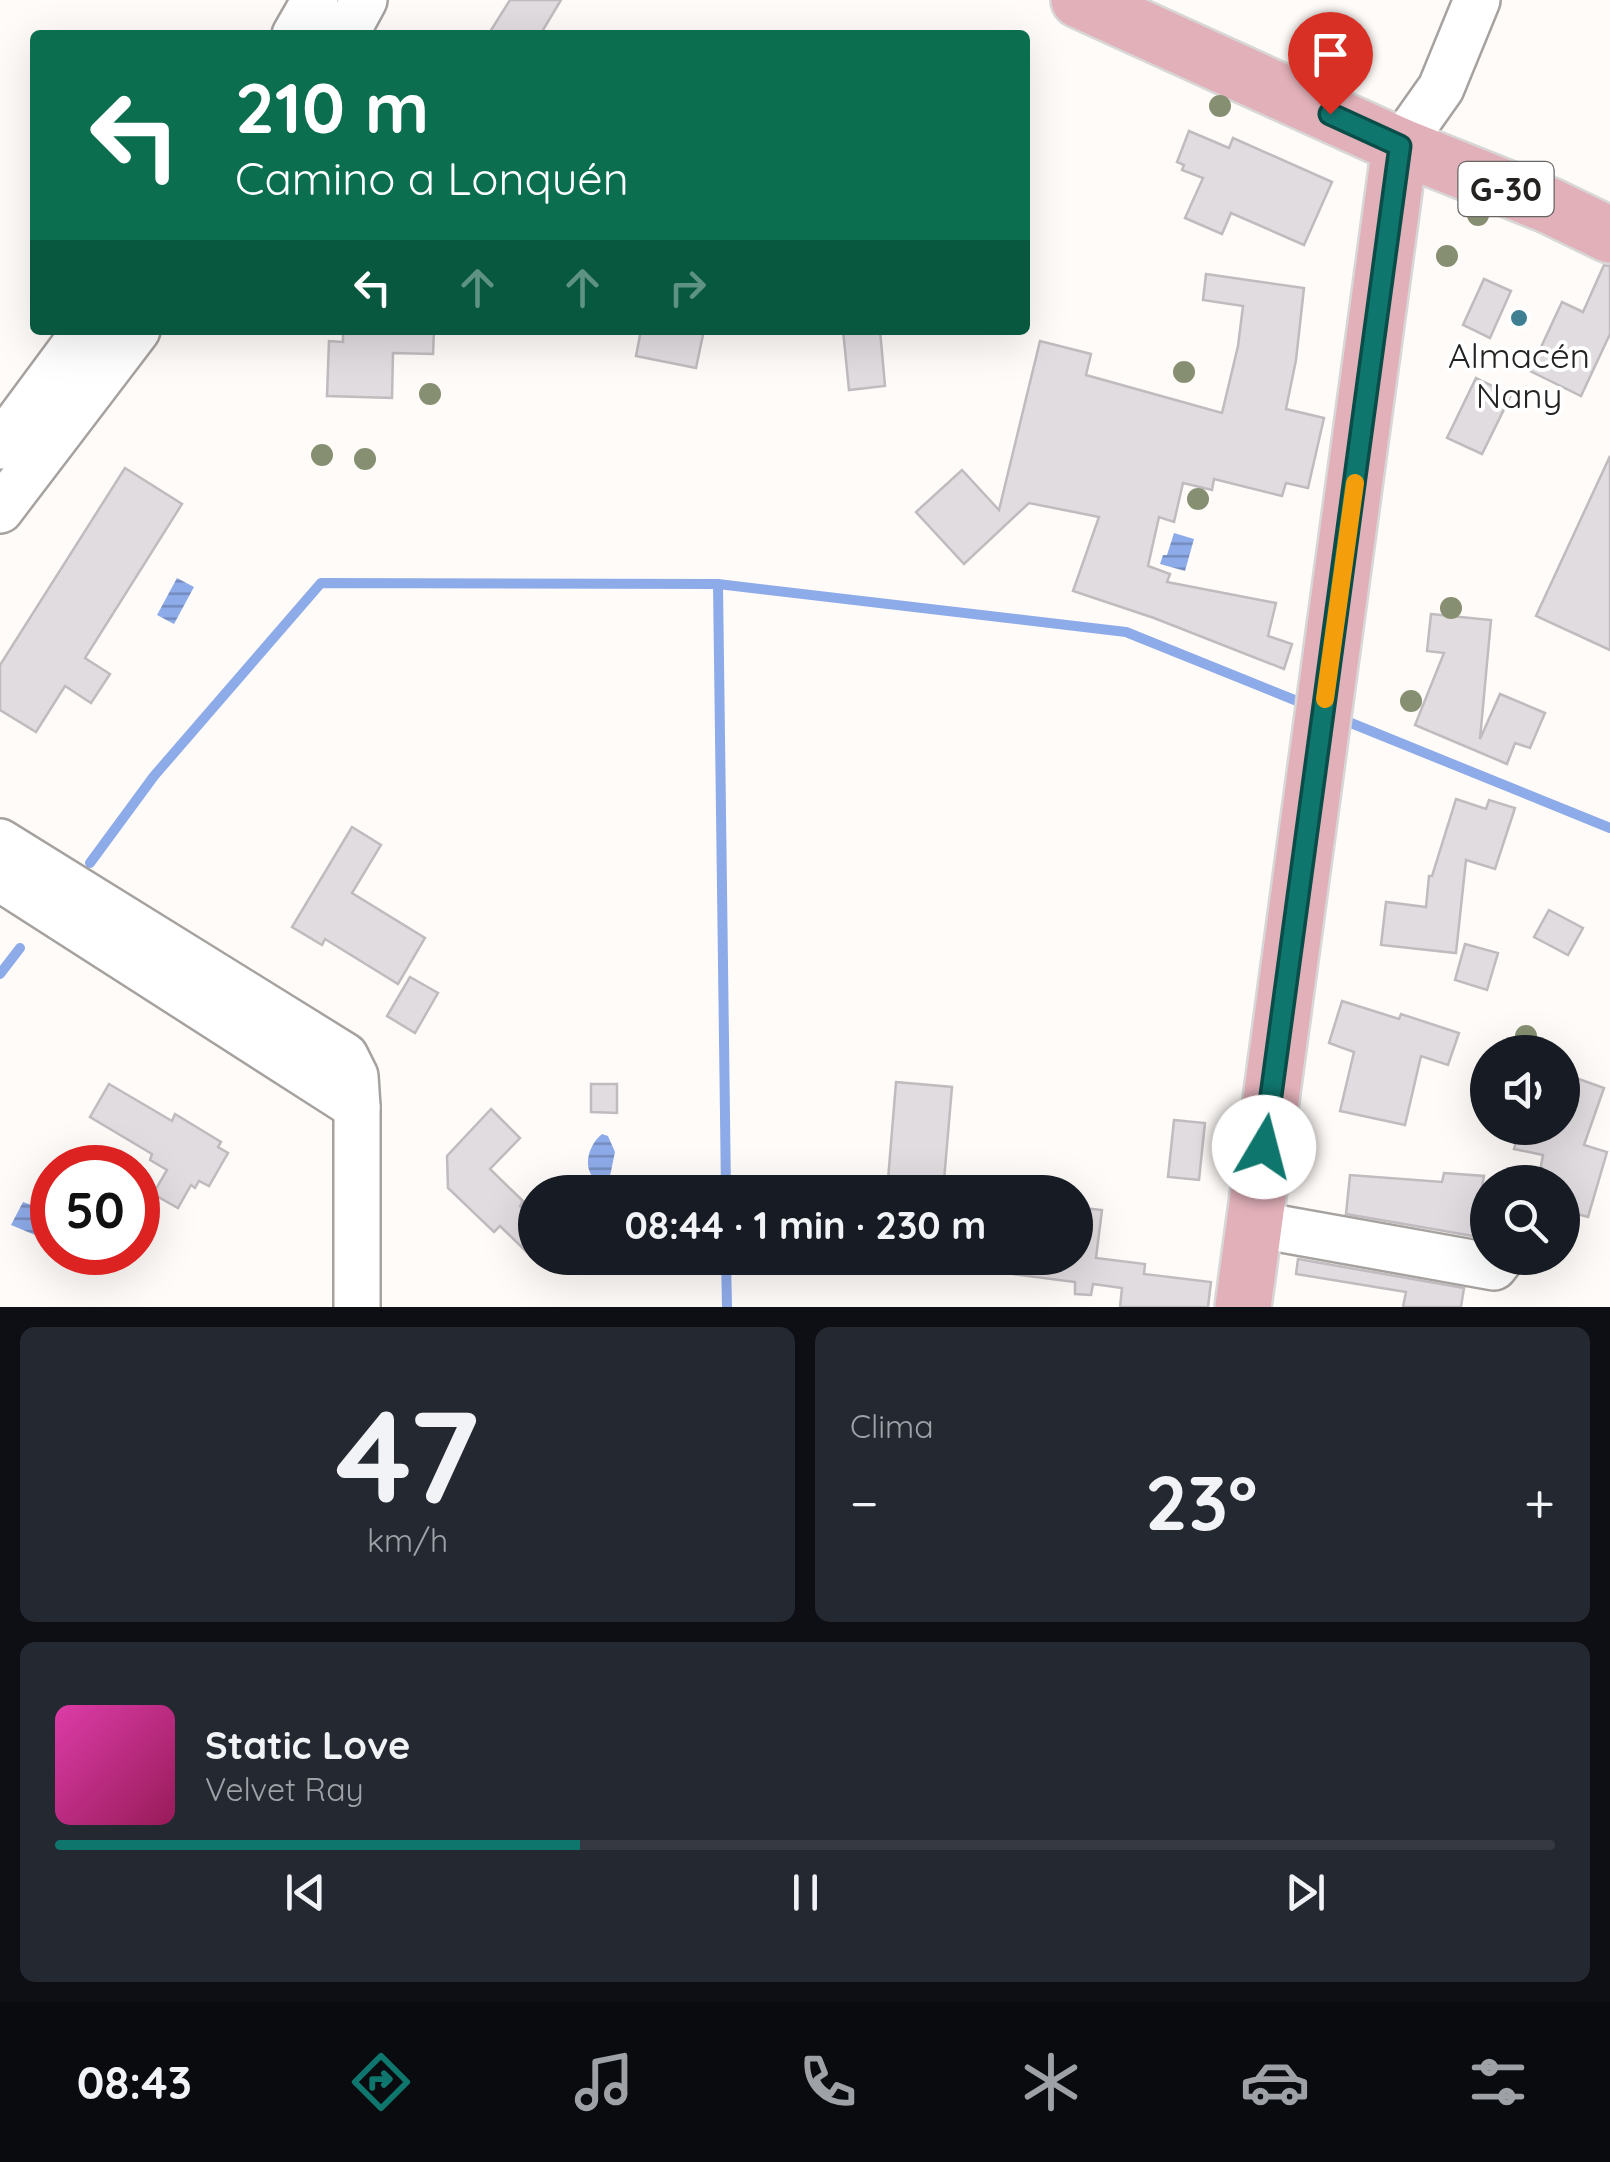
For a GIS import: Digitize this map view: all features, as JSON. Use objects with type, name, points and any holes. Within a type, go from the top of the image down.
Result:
[{"type":"main road","name":"G-30","points":[[1079,0],[1400,146],[1548,205],[1610,235]]},
{"type":"main road","points":[[1243,1307],[1400,146]]},
{"type":"street","points":[[298,30],[315,0]]},
{"type":"street","points":[[348,30],[364,0]]},
{"type":"street","points":[[1400,146],[1442,88],[1477,0]]},
{"type":"street","points":[[0,446],[82,335]]},
{"type":"street","points":[[0,510],[132,335]]},
{"type":"street","points":[[0,842],[345,1056],[355,1076],[357,1107],[357,1307]]},
{"type":"street","points":[[0,878],[357,1107]]},
{"type":"street","points":[[1254,1224],[1470,1263]]},
{"type":"water","points":[[1174,533],[1194,539],[1185,571],[1160,564]]},
{"type":"water","points":[[177,578],[194,587],[174,624],[157,615]]},
{"type":"water","points":[[602,1134],[608,1136],[615,1152],[610,1175],[592,1175],[588,1159]]},
{"type":"water","points":[[23,1202],[30,1204],[30,1233],[11,1225]]},
{"type":"building","points":[[510,0],[561,0],[543,30],[491,30]]},
{"type":"building","points":[[1189,131],[1229,148],[1233,138],[1332,182],[1304,245],[1231,213],[1222,234],[1185,218],[1203,178],[1182,170],[1184,165],[1177,162]]},
{"type":"building","points":[[1604,265],[1610,266],[1610,334],[1581,396],[1530,371],[1562,302],[1583,312]]},
{"type":"building","points":[[1206,274],[1304,288],[1286,409],[1324,418],[1308,488],[1286,483],[1282,496],[1214,479],[1212,490],[1183,483],[1174,522],[1159,517],[1148,566],[1170,574],[1167,582],[1276,603],[1268,636],[1292,644],[1284,669],[1073,591],[1099,517],[1029,503],[964,564],[916,512],[962,470],[999,510],[1040,341],[1091,354],[1086,375],[1222,413],[1243,306],[1203,300]]},
{"type":"building","points":[[1484,279],[1511,291],[1490,338],[1463,325]]},
{"type":"building","points":[[343,335],[434,335],[433,354],[393,353],[392,398],[327,396],[329,341],[343,342]]},
{"type":"building","points":[[640,335],[703,335],[696,368],[636,356]]},
{"type":"building","points":[[844,335],[880,335],[885,386],[849,390]]},
{"type":"building","points":[[1476,378],[1511,395],[1482,454],[1447,438]]},
{"type":"building","points":[[1610,456],[1610,650],[1536,616]]},
{"type":"building","points":[[125,468],[182,504],[85,658],[110,674],[91,703],[65,686],[36,732],[0,710],[0,665]]},
{"type":"building","points":[[1431,614],[1491,620],[1480,739],[1500,694],[1545,713],[1530,748],[1515,743],[1507,764],[1415,725],[1444,653],[1427,651]]},
{"type":"building","points":[[1456,799],[1486,809],[1489,800],[1515,808],[1495,869],[1466,860],[1456,953],[1381,945],[1386,902],[1426,907],[1429,876]]},
{"type":"building","points":[[352,827],[381,845],[352,893],[425,938],[398,984],[325,939],[322,945],[292,927]]},
{"type":"building","points":[[1549,910],[1583,928],[1568,955],[1534,937]]},
{"type":"building","points":[[1465,944],[1498,953],[1487,990],[1455,980]]},
{"type":"building","points":[[410,977],[438,993],[415,1033],[387,1016]]},
{"type":"building","points":[[1342,1001],[1399,1019],[1401,1014],[1459,1033],[1448,1065],[1421,1056],[1405,1125],[1340,1111],[1354,1052],[1329,1043]]},
{"type":"building","points":[[1580,1079],[1604,1088],[1584,1145],[1607,1152],[1588,1217],[1580,1215],[1580,1165],[1541,1165],[1543,1155],[1514,1149],[1515,1145],[1580,1145]]},
{"type":"building","points":[[896,1082],[952,1087],[944,1175],[888,1175]]},
{"type":"building","points":[[109,1084],[172,1121],[175,1114],[221,1142],[218,1147],[228,1153],[209,1186],[199,1181],[195,1188],[191,1185],[178,1208],[160,1198],[160,1182],[167,1170],[160,1166],[160,1145],[137,1145],[90,1117]]},
{"type":"building","points":[[591,1084],[617,1084],[617,1113],[591,1112]]},
{"type":"building","points":[[491,1109],[520,1138],[490,1169],[518,1196],[518,1243],[500,1226],[494,1232],[448,1188],[447,1156]]},
{"type":"building","points":[[1174,1120],[1205,1123],[1199,1180],[1168,1177]]},
{"type":"building","points":[[1444,1173],[1470,1175],[1470,1235],[1346,1214],[1350,1175],[1442,1182]]},
{"type":"building","points":[[1093,1209],[1102,1210],[1096,1258],[1145,1264],[1144,1274],[1211,1282],[1208,1307],[1120,1307],[1122,1288],[1093,1284],[1091,1295],[1075,1294],[1075,1282],[1020,1275],[1093,1275]]},
{"type":"building","points":[[1298,1259],[1464,1288],[1461,1307],[1403,1307],[1406,1292],[1296,1274]]},
{"type":"waterway","points":[[90,863],[154,776],[321,583],[718,584],[1126,632],[1297,701]]},
{"type":"waterway","points":[[718,584],[726,1175]]},
{"type":"waterway","points":[[1351,723],[1610,828]]},
{"type":"waterway","points":[[0,974],[20,948]]},
{"type":"waterway","points":[[726,1275],[727,1307]]},
{"type":"slow traffic","points":[[1325,699],[1355,483]]},
{"type":"place","name":"Almacén Nany","points":[[1519,318]]},
{"type":"route","points":[[1264,1147],[1400,146],[1330,114]]}]
